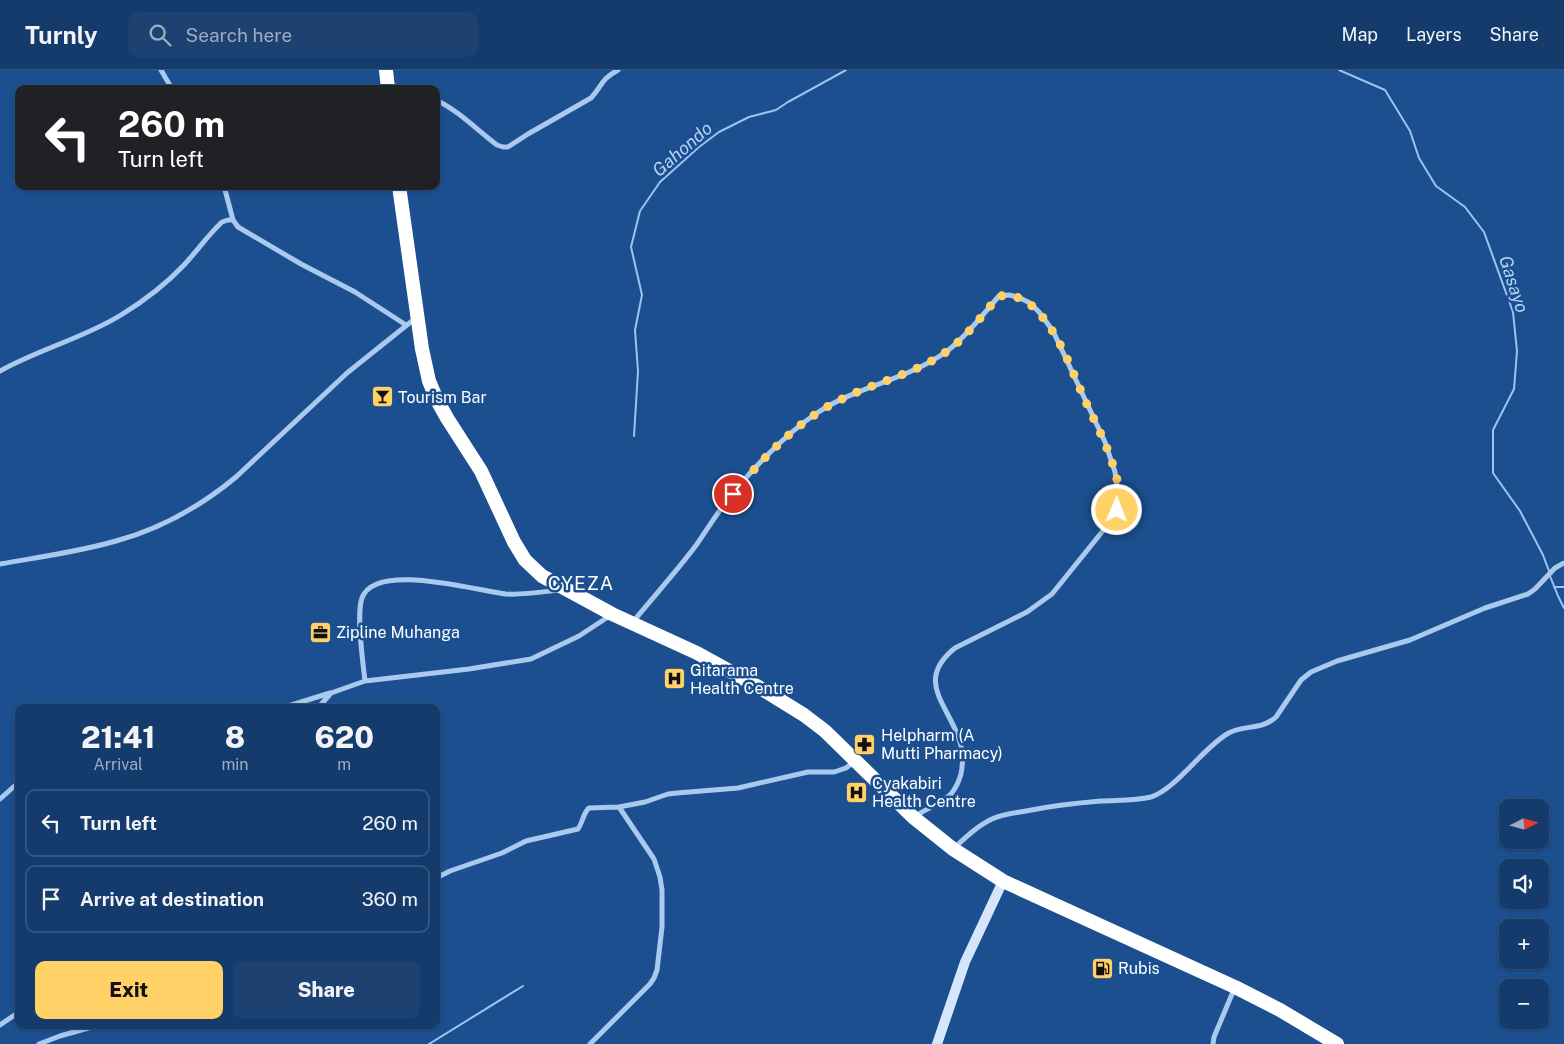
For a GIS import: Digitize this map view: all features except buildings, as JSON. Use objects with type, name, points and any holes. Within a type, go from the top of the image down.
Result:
[{"type":"highway","points":[[399,190],[412,321],[433,391],[447,418],[481,470],[514,542],[525,560],[542,576],[612,614],[697,653],[762,689],[815,723],[913,817],[953,849],[1003,881],[1235,987],[1288,1015],[1336,1044]]},
{"type":"main road","points":[[938,1044],[965,962],[1003,881]]},
{"type":"street","points":[[160,70],[169,85]]},
{"type":"street","points":[[440,102],[503,148],[508,147],[591,98],[603,80],[618,70]]},
{"type":"street","points":[[0,564],[79,550],[117,541],[140,533],[191,509],[221,490],[346,373],[412,321],[247,233],[233,220],[225,190]]},
{"type":"street","points":[[0,371],[121,315],[154,292],[174,274],[222,222],[233,220]]},
{"type":"street","points":[[632,623],[697,544],[724,505],[743,482],[760,463],[817,412],[842,398],[906,374],[947,351],[999,296],[1009,295],[1018,297],[1030,303],[1052,331],[1101,434],[1115,472],[1119,501],[1114,517],[1052,594],[1027,612],[955,648],[946,655],[936,674],[936,686],[938,696],[956,729],[963,754],[962,767],[956,788],[950,795],[913,817]]},
{"type":"street","points":[[953,849],[982,824],[1005,815],[1068,803],[1152,796],[1173,782],[1214,743],[1228,733],[1241,728],[1265,725],[1271,722],[1301,680],[1311,672],[1338,661],[1410,640],[1485,608],[1528,594],[1554,568],[1564,563]]},
{"type":"street","points":[[365,681],[360,631],[360,606],[362,597],[374,585],[396,580],[423,580],[505,594],[567,590]]},
{"type":"street","points":[[295,704],[365,681],[531,659],[579,636],[612,614]]},
{"type":"street","points":[[321,704],[331,693]]},
{"type":"street","points":[[440,876],[498,855],[526,841],[578,829],[589,808],[619,807],[645,802],[668,794],[738,788],[808,772],[834,772],[846,768],[855,761]]},
{"type":"street","points":[[0,799],[15,786]]},
{"type":"street","points":[[590,1044],[650,984],[657,970],[660,946],[662,890],[658,867],[619,807]]},
{"type":"street","points":[[1213,1044],[1214,1037],[1235,987]]},
{"type":"street","points":[[0,1025],[15,1015]]},
{"type":"street","points":[[39,1044],[85,1029]]},
{"type":"waterway","name":"Gahondo","points":[[634,436],[638,371],[635,330],[642,295],[631,247],[640,211],[660,182],[719,132],[749,117],[776,110],[846,70]]},
{"type":"waterway","name":"Gasayo","points":[[1339,70],[1385,90],[1410,131],[1419,158],[1436,186],[1465,207],[1484,232],[1513,312],[1517,351],[1514,389],[1493,430],[1493,473],[1520,511],[1543,555],[1549,571]]},
{"type":"waterway","name":"Gasayo","points":[[1550,576],[1564,608]]},
{"type":"waterway","points":[[1554,587],[1564,587]]},
{"type":"waterway","points":[[429,1044],[523,986]]},
{"type":"place","name":"Tourism Bar","points":[[382,397]]},
{"type":"place","name":"Zipline Muhanga","points":[[320,632]]},
{"type":"place","name":"Gitarama Health Centre","points":[[674,679]]},
{"type":"place","name":"Helpharm (A Mutti Pharmacy)","points":[[865,744]]},
{"type":"place","name":"Cyakabiri Health Centre","points":[[856,792]]},
{"type":"place","name":"Rubis","points":[[1102,968]]},
{"type":"district","name":"CYEZA","points":[[581,583]]},
{"type":"route","points":[[733,494],[760,463],[817,412],[842,398],[906,374],[947,351],[999,296],[1009,295],[1030,303],[1052,331],[1105,442],[1119,489],[1117,510]]}]
